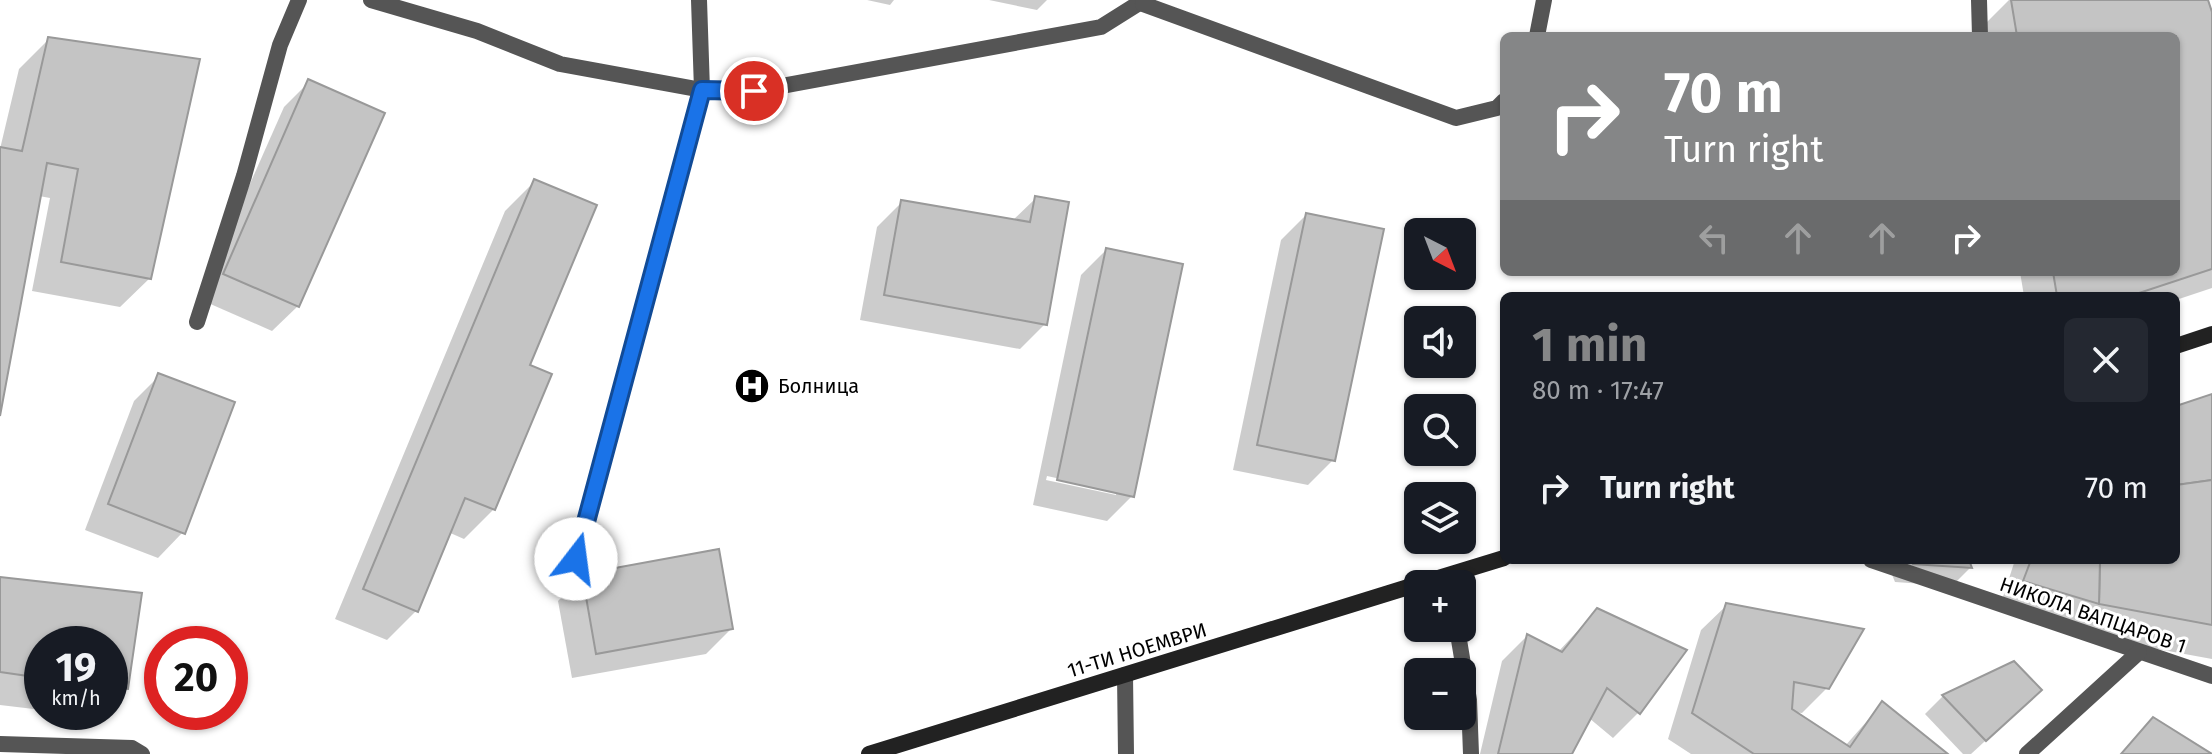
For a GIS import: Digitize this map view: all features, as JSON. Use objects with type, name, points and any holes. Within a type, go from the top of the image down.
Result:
[{"type":"main road","points":[[2180,345],[2212,334]]},
{"type":"main road","name":"11-ТИ НОЕМВРИ","points":[[1473,570],[1500,560]]},
{"type":"main road","name":"11-ТИ НОЕМВРИ","points":[[869,754],[1404,589]]},
{"type":"street","points":[[197,322],[244,176],[280,45],[299,0]]},
{"type":"street","points":[[371,0],[477,31],[560,64],[702,90],[754,91],[1101,27],[1144,2],[1456,118],[1500,105]]},
{"type":"street","points":[[576,559],[702,90],[699,0]]},
{"type":"street","points":[[1538,32],[1544,0]]},
{"type":"street","points":[[1979,0],[1980,32]]},
{"type":"street","name":"НИКОЛА ВАПЦАРОВ 1","points":[[1883,564],[2212,676]]},
{"type":"street","points":[[1459,642],[1469,700],[1471,754]]},
{"type":"street","points":[[2027,754],[2139,652]]},
{"type":"street","points":[[1125,675],[1126,754]]},
{"type":"street","points":[[0,744],[132,748],[142,754]]},
{"type":"building","points":[[2011,0],[2208,0],[2212,12],[2212,269],[2142,292],[2056,292],[2054,276],[2180,276],[2180,32],[2016,32]]},
{"type":"building","points":[[48,37],[200,59],[151,279],[61,262],[78,169],[47,163],[0,416],[0,147],[22,151]]},
{"type":"building","points":[[308,79],[385,113],[299,307],[223,274]]},
{"type":"building","points":[[534,179],[597,205],[530,365],[552,374],[495,510],[465,498],[418,612],[363,589]]},
{"type":"building","points":[[1035,196],[1069,202],[1047,325],[884,295],[901,200],[1030,222]]},
{"type":"building","points":[[1306,213],[1384,229],[1335,461],[1257,445]]},
{"type":"building","points":[[1106,248],[1183,264],[1134,497],[1057,480]]},
{"type":"building","points":[[158,373],[235,402],[185,534],[108,504]]},
{"type":"building","points":[[2212,394],[2212,480],[2180,484],[2180,405]]},
{"type":"building","points":[[2212,480],[2212,625],[2099,604],[2100,564],[2180,564],[2180,484]]},
{"type":"building","points":[[719,549],[733,629],[596,654],[582,574]]},
{"type":"building","points":[[1913,564],[1970,564],[1972,568]]},
{"type":"building","points":[[2029,564],[2100,564],[2099,604],[2023,581]]},
{"type":"building","points":[[0,577],[142,593],[128,689],[128,626],[24,626],[24,675],[0,672]]},
{"type":"building","points":[[1726,603],[1864,629],[1829,689],[1794,682],[1792,709],[1850,747],[1882,701],[1948,754],[1754,754],[1692,713]]},
{"type":"building","points":[[1597,608],[1687,650],[1640,714],[1607,688],[1572,754],[1498,754],[1527,634],[1562,652]]},
{"type":"building","points":[[2014,661],[2042,690],[1986,741],[1942,695]]},
{"type":"building","points":[[2153,717],[2212,754],[2121,754]]},
{"type":"place","name":"Болница","points":[[752,386]]},
{"type":"route","points":[[576,559],[702,90],[754,91]]}]
